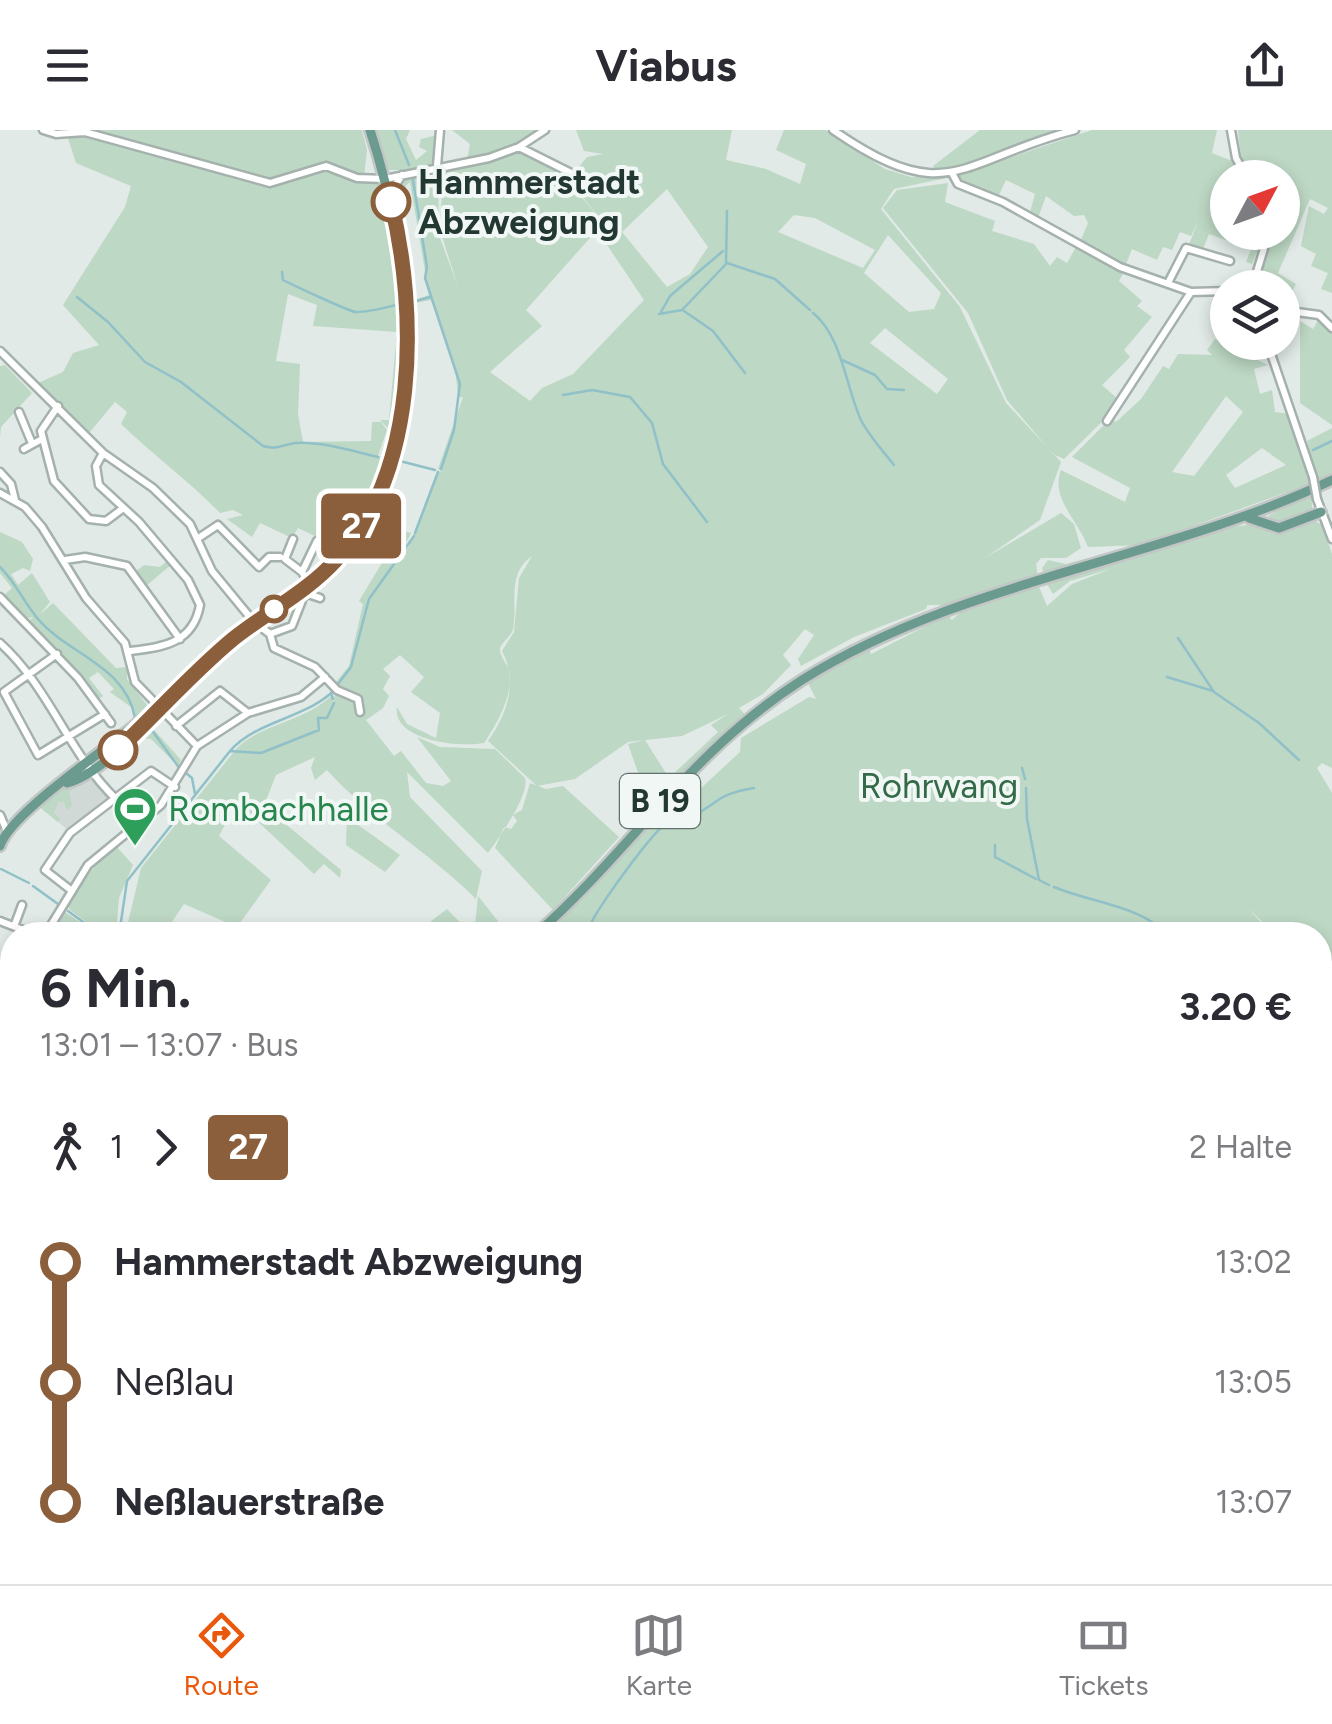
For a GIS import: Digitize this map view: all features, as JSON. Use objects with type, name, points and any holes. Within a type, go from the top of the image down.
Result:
[{"type":"main road","points":[[0,846],[6,828],[89,768],[254,622],[309,584],[339,556],[380,488],[399,416],[405,307],[390,195],[370,130]]},
{"type":"main road","name":"B 19","points":[[547,922],[695,764],[810,676],[871,643],[939,615],[1245,517],[1332,480]]},
{"type":"main road","points":[[1259,512],[1265,522]]},
{"type":"main road","points":[[1245,517],[1279,528],[1322,512]]},
{"type":"street","points":[[43,130],[56,134],[85,132],[270,183],[326,166],[356,178],[385,179],[489,158],[519,147],[545,130]]},
{"type":"street","points":[[437,166],[440,130]]},
{"type":"street","points":[[833,130],[898,170],[952,173],[1075,130]]},
{"type":"street","points":[[1231,130],[1237,160]]},
{"type":"street","points":[[519,147],[571,173]]},
{"type":"street","points":[[952,173],[958,184],[1004,202],[1094,255],[1147,278],[1169,281],[1192,292],[1210,292]]},
{"type":"street","points":[[390,195],[403,174]]},
{"type":"street","points":[[1169,281],[1186,248],[1230,261]]},
{"type":"street","points":[[1107,421],[1192,292]]},
{"type":"street","points":[[1300,312],[1319,315],[1332,328]]},
{"type":"street","points":[[0,351],[103,452],[154,488],[200,538],[212,570],[254,622],[270,634],[281,654],[315,667],[336,689],[358,700],[360,712]]},
{"type":"street","points":[[1273,360],[1332,539]]},
{"type":"street","points":[[58,406],[44,423],[42,439],[54,481],[83,515],[106,521],[122,509]]},
{"type":"street","points":[[18,412],[31,441]]},
{"type":"street","points":[[24,448],[31,441],[42,439]]},
{"type":"street","points":[[103,452],[96,466],[96,479],[139,522],[198,594],[197,619],[180,639],[163,648],[130,651]]},
{"type":"street","points":[[0,472],[11,484],[15,502]]},
{"type":"street","points":[[0,494],[42,527],[79,588],[130,651],[132,676],[197,746]]},
{"type":"street","points":[[200,538],[218,524],[259,567],[269,557],[280,557]]},
{"type":"street","points":[[293,539],[284,558],[302,572],[309,584]]},
{"type":"street","points":[[302,572],[317,541]]},
{"type":"street","points":[[65,560],[86,557],[127,566],[180,639]]},
{"type":"street","points":[[270,634],[292,626],[306,594],[320,598]]},
{"type":"street","points":[[0,597],[57,654],[111,723]]},
{"type":"street","points":[[0,643],[30,673],[89,768],[116,799]]},
{"type":"street","points":[[57,654],[4,692],[38,755],[105,714]]},
{"type":"street","points":[[53,922],[101,850],[149,817],[175,787],[197,746],[248,712],[294,702],[325,677]]},
{"type":"street","points":[[176,726],[220,691],[248,712]]},
{"type":"street","points":[[72,892],[44,870],[70,832],[151,771],[175,787]]},
{"type":"street","points":[[0,814],[6,828]]},
{"type":"street","points":[[15,922],[22,905]]},
{"type":"shaded area","points":[[91,772],[114,799],[69,831],[37,805]]},
{"type":"green space","points":[[84,130],[362,130],[367,150],[364,177],[356,179],[379,182],[383,188],[393,243],[399,332],[403,309],[400,393],[387,456],[389,437],[385,455],[382,450],[389,429],[380,420],[389,420],[397,332],[313,326],[317,305],[288,294],[276,361],[300,364],[298,414],[303,442],[371,441],[372,422],[381,422],[387,430],[378,456],[384,457],[366,507],[388,459],[367,513],[343,540],[348,528],[335,525],[324,551],[316,548],[319,538],[298,528],[292,538],[260,523],[252,537],[227,519],[243,515],[233,510],[220,513],[121,424],[127,412],[115,402],[89,433],[38,383],[63,372],[73,353],[99,345],[63,305],[125,207],[131,186],[76,163],[67,135]]},
{"type":"green space","points":[[374,130],[410,130],[406,139],[416,160],[427,151],[419,147],[421,139],[437,135],[437,166],[403,175],[403,170],[389,170]]},
{"type":"green space","points":[[452,130],[542,130],[507,150],[467,160],[470,144]]},
{"type":"green space","points":[[576,130],[732,130],[726,160],[766,169],[800,184],[806,164],[776,150],[784,130],[825,130],[885,169],[911,177],[951,177],[894,189],[881,209],[960,307],[1006,403],[1061,462],[1040,520],[985,558],[1061,513],[1074,524],[1081,548],[1066,558],[1041,558],[1036,564],[1038,577],[953,605],[927,605],[926,609],[854,637],[801,666],[798,659],[814,635],[805,629],[783,655],[791,665],[763,694],[739,708],[747,717],[701,754],[643,817],[640,814],[648,801],[628,744],[644,740],[628,742],[575,779],[537,786],[488,741],[501,719],[510,683],[503,708],[484,743],[444,743],[416,734],[398,718],[397,707],[407,724],[436,738],[440,713],[411,692],[424,677],[400,655],[383,669],[390,676],[383,689],[389,696],[383,708],[366,720],[394,756],[401,751],[426,783],[443,786],[451,781],[417,737],[440,747],[495,749],[525,778],[519,805],[488,853],[407,772],[410,797],[482,871],[476,899],[327,770],[315,780],[311,768],[315,757],[276,775],[265,803],[253,817],[244,804],[230,804],[222,811],[228,819],[219,836],[271,880],[241,922],[225,922],[184,904],[172,922],[128,922],[141,868],[237,748],[259,733],[309,712],[331,696],[334,703],[335,690],[353,700],[361,696],[335,683],[349,666],[363,604],[359,601],[404,531],[411,533],[404,547],[408,548],[438,472],[442,471],[438,469],[463,397],[458,397],[455,365],[431,300],[408,304],[392,194],[401,179],[438,171],[439,235],[458,287],[440,230],[443,171],[519,152],[571,175],[579,194],[603,222],[581,195],[573,174],[587,157],[603,154],[584,151]],"holes":[[[410,182],[429,295],[410,302],[396,195]],[[667,189],[708,247],[690,274],[667,287],[622,232]],[[794,215],[815,218],[875,250],[863,268],[778,232]],[[597,230],[644,300],[573,374],[542,388],[530,401],[490,372],[542,326],[526,310]],[[888,235],[941,293],[934,309],[909,312],[864,273]],[[885,328],[948,379],[937,394],[870,343]],[[532,556],[519,578],[514,632],[502,651],[508,668],[501,654],[502,644],[513,629],[516,580]],[[728,714],[711,725],[718,732],[669,778],[645,740],[682,736]]]},
{"type":"green space","points":[[980,130],[1063,130],[968,166],[937,172],[933,166]]},
{"type":"green space","points":[[1092,130],[1217,130],[1212,153],[1230,160],[1210,160],[1210,234],[1202,252],[1188,247],[1198,222],[1191,236],[1180,232],[1172,250],[1163,247],[1157,260],[1132,249],[1125,267],[1080,242],[1088,223],[1084,215],[1074,216],[1046,196],[1037,221],[1029,216],[1035,194],[1006,180],[998,197],[959,183],[955,176]]},
{"type":"green space","points":[[1238,130],[1332,130],[1332,293],[1321,289],[1328,273],[1311,266],[1316,254],[1301,246],[1309,206],[1324,214],[1328,208],[1310,199],[1300,222],[1300,160],[1241,157]]},
{"type":"green space","points":[[948,183],[945,202],[995,221],[992,231],[1034,244],[1050,266],[1057,257],[1067,263],[1076,247],[1125,270],[1119,281],[1142,301],[1137,306],[1152,317],[1124,350],[1130,357],[1102,385],[1120,401],[1064,459],[1053,454],[1007,400],[968,313],[883,208],[897,190]]},
{"type":"green space","points":[[1251,250],[1258,250],[1252,264],[1246,262]]},
{"type":"green space","points":[[1267,250],[1288,250],[1279,270],[1262,270]]},
{"type":"green space","points":[[1320,317],[1332,329],[1332,425],[1300,403],[1300,321],[1313,329]]},
{"type":"green space","points":[[1178,354],[1210,355],[1210,360],[1258,360],[1268,365],[1254,369],[1260,394],[1272,390],[1275,412],[1290,414],[1298,447],[1303,446],[1309,484],[1152,541],[1153,545],[1045,576],[1042,568],[1048,560],[1066,564],[1141,545],[1088,547],[1062,500],[1059,480],[1061,470],[1125,502],[1130,488],[1072,457],[1111,418],[1116,422],[1141,399],[1163,366],[1169,369]],"holes":[[[1226,396],[1243,412],[1194,476],[1172,472]],[[1262,448],[1286,465],[1235,488],[1226,475]]]},
{"type":"green space","points":[[5,365],[32,393],[1,427],[0,437],[0,366]]},
{"type":"green space","points":[[1332,428],[1332,473],[1317,480],[1307,441]]},
{"type":"green space","points":[[1312,493],[1312,510],[1278,524],[1268,516]]},
{"type":"green space","name":"Rohrwang","points":[[1314,520],[1322,525],[1332,554],[1332,768],[1322,763],[1317,768],[1332,793],[1332,922],[1263,922],[1248,908],[1260,922],[552,922],[705,764],[678,795],[685,803],[740,752],[741,738],[809,697],[816,699],[808,683],[869,648],[871,654],[948,615],[952,620],[963,610],[1039,587],[1047,606],[1072,584],[1110,569],[1070,581],[1053,594],[1047,584],[1230,527],[1256,524],[1273,534]]},
{"type":"green space","points":[[0,532],[22,542],[33,559],[30,571],[23,568],[11,574],[18,585],[32,573],[50,602],[39,615],[53,603],[116,668],[127,667],[127,679],[147,705],[135,722],[131,707],[110,692],[114,689],[98,672],[89,678],[103,696],[97,700],[28,622],[33,617],[26,619],[3,596],[12,588],[0,573]]},
{"type":"green space","points":[[167,561],[171,565],[147,585],[135,572],[144,565],[160,567]]},
{"type":"green space","points":[[148,723],[181,760],[178,766],[151,739],[137,738],[128,747],[131,756],[121,749]]},
{"type":"green space","points":[[81,778],[84,782],[69,791],[72,806],[67,810],[64,802],[58,802],[54,813],[60,818],[58,822],[37,805]]},
{"type":"green space","points":[[530,783],[546,789],[563,786],[619,837],[553,910],[495,848],[504,827],[511,829],[517,821],[513,815],[522,810]]},
{"type":"green space","points":[[265,807],[341,870],[340,878],[324,864],[314,874],[254,818]]},
{"type":"green space","points":[[347,817],[400,855],[385,872],[346,845]]},
{"type":"green space","points":[[115,845],[133,865],[119,898],[117,922],[86,922],[69,909],[69,902],[104,853]]},
{"type":"green space","points":[[478,896],[499,922],[475,922]]},
{"type":"green space","points":[[447,909],[460,922],[430,922]]},
{"type":"green space","points":[[65,912],[80,922],[59,922]]},
{"type":"waterway","points":[[395,130],[409,165]]},
{"type":"waterway","points":[[413,180],[427,267],[425,278],[460,384],[454,430],[441,469]]},
{"type":"waterway","points":[[726,263],[727,211]]},
{"type":"waterway","points":[[661,312],[670,296],[723,251]]},
{"type":"waterway","points":[[659,314],[682,310],[727,263],[775,279],[810,310]]},
{"type":"waterway","points":[[282,272],[283,280],[351,311],[396,305]]},
{"type":"waterway","points":[[77,297],[108,322],[145,362],[181,382],[263,446],[315,444],[378,457]]},
{"type":"waterway","points":[[412,302],[430,297]]},
{"type":"waterway","points":[[684,311],[713,331],[745,373]]},
{"type":"waterway","points":[[813,313],[831,335],[861,420],[894,465]]},
{"type":"waterway","points":[[842,360],[875,375],[887,389],[904,390]]},
{"type":"waterway","points":[[563,395],[592,390],[630,397],[652,423],[663,464],[707,522]]},
{"type":"waterway","points":[[1313,450],[1332,441]]},
{"type":"waterway","points":[[396,460],[435,470]]},
{"type":"waterway","points":[[415,533],[438,472]]},
{"type":"waterway","points":[[333,699],[331,693],[351,667],[369,599],[414,536]]},
{"type":"waterway","points":[[0,567],[38,619],[109,673],[130,700],[135,718]]},
{"type":"waterway","points":[[1178,638],[1214,692],[1259,723],[1299,760]]},
{"type":"waterway","points":[[1167,677],[1213,691]]},
{"type":"waterway","points":[[230,751],[252,733],[330,694]]},
{"type":"waterway","points":[[121,922],[127,881],[230,751],[261,753],[319,730],[318,718],[327,718],[334,703]]},
{"type":"waterway","points":[[145,728],[151,729],[180,769]]},
{"type":"waterway","points":[[1022,768],[1025,779]]},
{"type":"waterway","points":[[186,773],[192,778],[195,794]]},
{"type":"waterway","points":[[592,922],[619,880],[662,827],[691,817],[724,796],[754,788]]},
{"type":"waterway","points":[[1026,788],[1027,819],[1039,880],[1049,885]]},
{"type":"waterway","points":[[995,845],[995,857],[1036,879]]},
{"type":"waterway","points":[[1,869],[29,883]]},
{"type":"waterway","points":[[33,886],[58,904]]},
{"type":"waterway","points":[[1054,887],[1151,922]]},
{"type":"waterway","points":[[68,911],[83,922]]},
{"type":"bus line","name":"27","points":[[118,750],[229,642],[334,562],[368,514],[386,474],[399,416],[405,363],[401,260],[391,202]]},
{"type":"place","name":"Hammerstadt Abzweigung","points":[[391,202]]},
{"type":"place","name":"Rombachhalle","points":[[135,847]]}]
